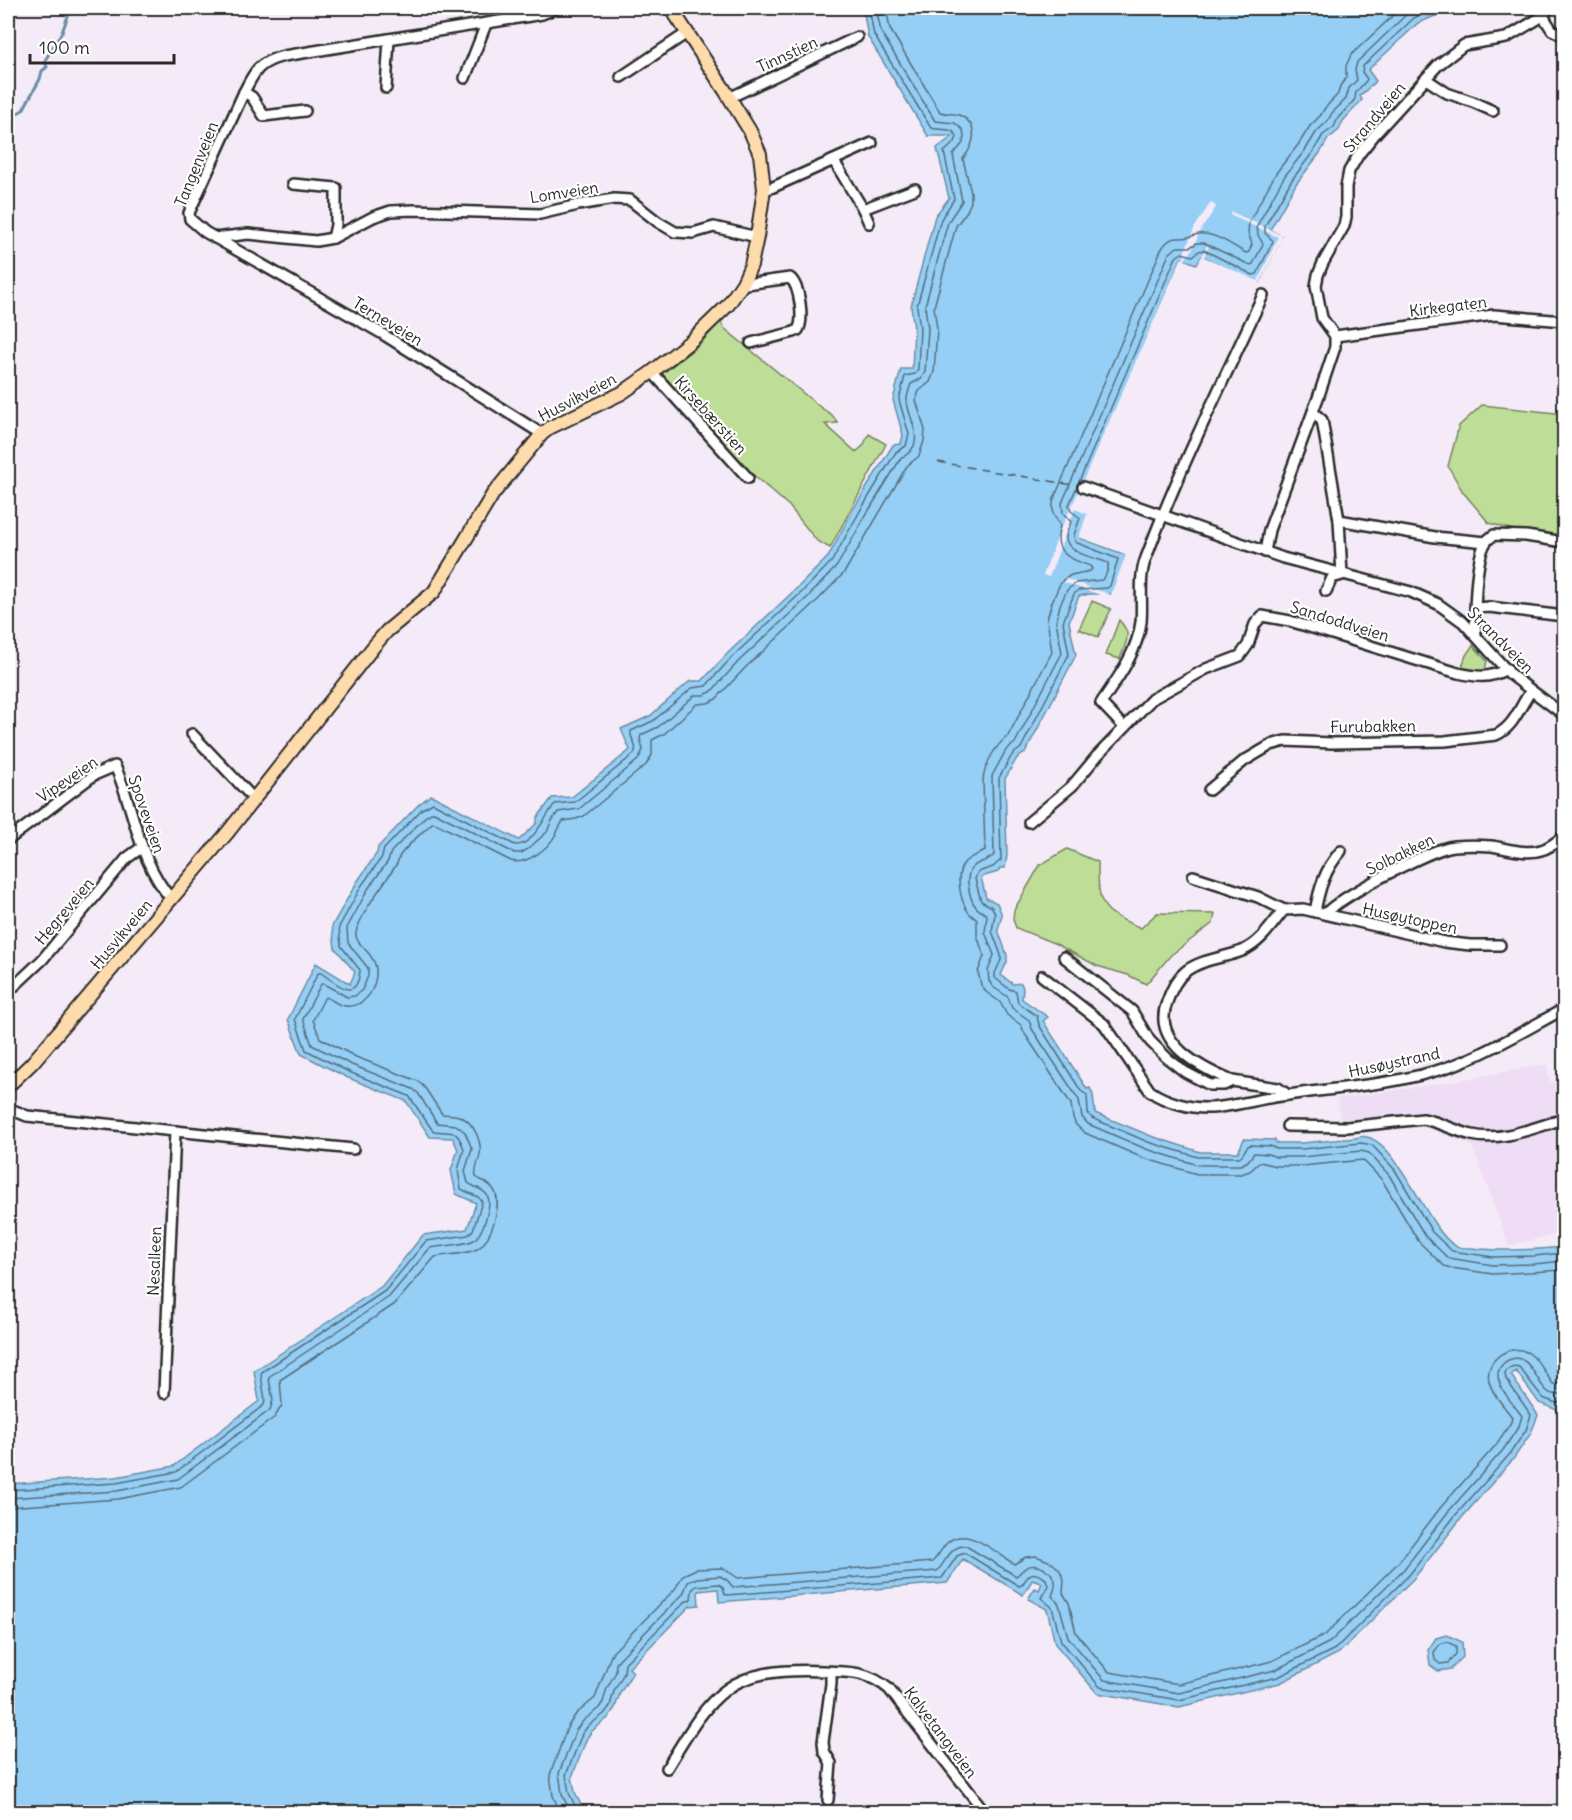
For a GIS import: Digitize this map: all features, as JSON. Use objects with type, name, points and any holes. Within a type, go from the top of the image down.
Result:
[{"type":"main road","name":"Husvikveien","points":[[8,1086],[32,1063],[171,900],[387,630],[434,592],[494,494],[542,434],[551,427],[622,393],[652,372],[717,317],[743,283],[751,265],[758,237],[764,189],[760,154],[750,131],[671,8]]},
{"type":"street","points":[[504,8],[512,19]]},
{"type":"street","name":"Tangenveien","points":[[215,238],[194,223],[189,213],[244,92],[258,67],[274,59],[543,14],[556,8]]},
{"type":"street","name":"Strandveien","points":[[1335,336],[1322,318],[1316,286],[1323,263],[1344,226],[1349,171],[1359,154],[1438,65],[1460,47],[1506,38],[1543,16],[1549,8]]},
{"type":"street","points":[[1543,16],[1552,30],[1564,36]]},
{"type":"street","points":[[465,78],[486,24]]},
{"type":"street","points":[[621,77],[687,33]]},
{"type":"street","name":"Tinnstien","points":[[729,98],[857,37]]},
{"type":"street","points":[[386,88],[389,39]]},
{"type":"street","name":"Strandveien","points":[[1426,79],[1447,93],[1493,111]]},
{"type":"street","points":[[244,92],[252,97],[264,116],[305,111]]},
{"type":"street","points":[[764,189],[771,188],[872,143]]},
{"type":"street","points":[[834,160],[869,223]]},
{"type":"street","points":[[293,184],[336,188],[336,225],[333,238]]},
{"type":"street","points":[[863,209],[915,189]]},
{"type":"street","name":"Lomveien","points":[[215,238],[248,234],[316,241],[333,238],[391,211],[540,214],[614,199],[625,199],[635,203],[658,222],[675,232],[693,233],[714,228],[758,237]]},
{"type":"street","name":"Terneveien","points":[[215,238],[381,333],[542,434]]},
{"type":"street","points":[[743,283],[790,278],[796,287],[802,318],[798,330],[794,332],[752,343]]},
{"type":"street","points":[[1124,727],[1101,703],[1120,675],[1137,639],[1144,562],[1163,514],[1263,295]]},
{"type":"street","name":"Kirkegaten","points":[[1335,336],[1494,315],[1564,321]]},
{"type":"street","points":[[1265,552],[1269,530],[1335,347],[1335,336]]},
{"type":"street","name":"Kirsebærstien","points":[[652,372],[748,478]]},
{"type":"street","points":[[1313,412],[1322,420],[1339,520],[1342,575],[1332,578],[1326,591]]},
{"type":"street","name":"Strandveien","points":[[1083,487],[1265,552],[1342,575],[1411,592],[1438,604],[1456,615],[1531,691],[1564,715]]},
{"type":"street","points":[[1339,520],[1435,537],[1486,542]]},
{"type":"street","points":[[1476,636],[1474,619],[1477,579],[1486,542],[1494,535],[1510,535],[1564,542]]},
{"type":"street","points":[[1476,608],[1489,607],[1564,616]]},
{"type":"street","name":"Sandoddveien","points":[[1029,822],[1072,786],[1097,756],[1152,699],[1206,669],[1240,656],[1248,645],[1255,624],[1262,616],[1290,621],[1474,677],[1488,677],[1507,669]]},
{"type":"street","name":"Furubakken","points":[[1209,790],[1244,761],[1271,745],[1285,741],[1445,741],[1496,735],[1512,723],[1531,691]]},
{"type":"street","points":[[192,734],[254,799]]},
{"type":"street","name":"Vipeveien","points":[[8,840],[94,776],[115,766]]},
{"type":"street","name":"Spoveveien","points":[[115,766],[141,848],[162,889],[171,900]]},
{"type":"street","name":"Solbakken","points":[[1325,914],[1332,906],[1440,849],[1467,845],[1532,852],[1541,850],[1564,836]]},
{"type":"street","name":"Hegreveien","points":[[8,992],[42,960],[127,858],[141,848]]},
{"type":"street","points":[[1315,912],[1324,876],[1341,851]]},
{"type":"street","name":"Husøytoppen","points":[[1193,876],[1258,897],[1284,910],[1295,908],[1325,914],[1444,942],[1500,945]]},
{"type":"street","points":[[1232,1081],[1194,1061],[1172,1041],[1165,1029],[1164,1008],[1177,980],[1188,970],[1201,963],[1244,950],[1262,938],[1284,910]]},
{"type":"street","name":"Husøystrand","points":[[1064,957],[1132,1011],[1150,1041],[1180,1069],[1209,1085],[1232,1081],[1278,1088],[1288,1095]]},
{"type":"street","name":"Husøystrand","points":[[1042,976],[1104,1024],[1150,1091],[1161,1098],[1189,1106],[1210,1108],[1379,1083],[1430,1073],[1471,1059],[1564,1009]]},
{"type":"street","points":[[8,1108],[27,1116],[353,1149]]},
{"type":"street","points":[[1287,1126],[1347,1126],[1423,1119],[1433,1120],[1470,1134],[1491,1137],[1564,1119]]},
{"type":"street","name":"Nesalleen","points":[[164,1393],[175,1131]]},
{"type":"street","name":"Kalvetangveien","points":[[667,1768],[699,1716],[716,1697],[730,1686],[748,1677],[767,1672],[808,1670],[852,1673],[873,1677],[889,1689],[985,1812]]},
{"type":"street","points":[[828,1800],[831,1763],[824,1751],[823,1742],[831,1671]]},
{"type":"shaded area","points":[[1547,1064],[1549,1081],[1564,1085],[1564,1232],[1509,1246],[1472,1146],[1420,1125],[1343,1131],[1337,1099]]},
{"type":"green space","points":[[720,320],[724,328],[832,415],[838,423],[825,424],[856,452],[863,446],[869,434],[886,444],[830,548],[817,541],[789,506],[744,467],[659,376],[699,344]]},
{"type":"green space","points":[[1482,405],[1564,414],[1564,544],[1489,523],[1463,492],[1448,466],[1459,426]]},
{"type":"green space","points":[[1092,601],[1111,609],[1098,637],[1079,629]]},
{"type":"green space","points":[[1119,620],[1127,634],[1120,659],[1106,655]]},
{"type":"green space","points":[[1473,645],[1487,661],[1484,674],[1461,670],[1466,655]]},
{"type":"green space","points":[[1067,849],[1098,862],[1101,898],[1109,911],[1117,917],[1141,928],[1157,913],[1215,914],[1213,923],[1171,955],[1146,984],[1128,975],[1097,966],[1056,944],[1016,928],[1013,919],[1014,910],[1040,865]]},
{"type":"water","points":[[863,8],[1455,8],[1418,23],[1368,70],[1376,81],[1360,96],[1362,100],[1343,121],[1339,130],[1328,139],[1296,184],[1270,230],[1282,236],[1259,284],[1202,256],[1197,264],[1181,259],[1075,507],[1089,513],[1080,538],[1126,555],[1114,594],[1079,596],[1069,622],[1076,655],[1025,753],[1017,758],[1005,779],[1007,856],[1005,868],[981,877],[986,898],[997,903],[1002,915],[998,930],[1007,955],[1007,962],[1001,975],[1013,984],[1021,983],[1022,999],[1048,1017],[1043,1021],[1087,1089],[1090,1088],[1095,1113],[1151,1136],[1200,1152],[1238,1152],[1244,1139],[1302,1143],[1369,1137],[1382,1146],[1395,1161],[1432,1220],[1443,1235],[1456,1246],[1507,1250],[1564,1247],[1564,1406],[1557,1410],[1539,1403],[1516,1371],[1511,1375],[1538,1415],[1531,1433],[1514,1458],[1459,1521],[1414,1578],[1339,1653],[1280,1683],[1179,1707],[1097,1693],[1055,1644],[1047,1609],[1028,1599],[1035,1588],[1039,1590],[1042,1583],[1033,1579],[1023,1595],[963,1559],[947,1583],[719,1602],[718,1589],[698,1591],[699,1605],[690,1606],[629,1668],[633,1672],[620,1693],[615,1708],[587,1738],[572,1777],[575,1792],[584,1812],[8,1812],[8,1484],[116,1477],[174,1466],[259,1401],[254,1371],[382,1286],[423,1235],[467,1229],[476,1203],[456,1194],[451,1170],[458,1150],[453,1138],[430,1137],[406,1101],[346,1077],[301,1054],[288,1019],[316,963],[350,984],[355,972],[335,948],[332,926],[357,882],[377,853],[378,847],[418,805],[431,795],[519,840],[537,823],[537,818],[552,798],[572,797],[630,750],[621,729],[650,716],[690,681],[702,681],[828,557],[854,508],[893,445],[901,444],[903,435],[893,400],[901,369],[912,369],[914,329],[911,306],[935,216],[949,198],[937,148],[953,136],[928,136],[868,37]]},
{"type":"water","points":[[1447,1635],[1462,1642],[1463,1657],[1451,1669],[1438,1671],[1430,1665],[1428,1650],[1436,1638]]},
{"type":"pier","points":[[1211,202],[1216,207],[1185,260],[1197,266],[1207,245],[1209,246],[1204,257],[1258,281],[1278,237],[1230,215],[1232,212],[1283,236],[1258,287],[1203,259],[1198,267],[1183,263],[1078,506],[1092,512],[1083,536],[1129,553],[1116,596],[1106,597],[1063,582],[1064,578],[1111,595],[1126,554],[1079,537],[1087,514],[1075,509],[1049,577],[1043,575],[1061,528],[1071,511],[1181,259],[1185,255],[1195,227]]},
{"type":"waterway","points":[[8,129],[16,114],[23,110],[42,71],[47,67],[45,61],[62,32],[71,8]]},
{"type":"ferry route","points":[[938,462],[1079,486]]}]
